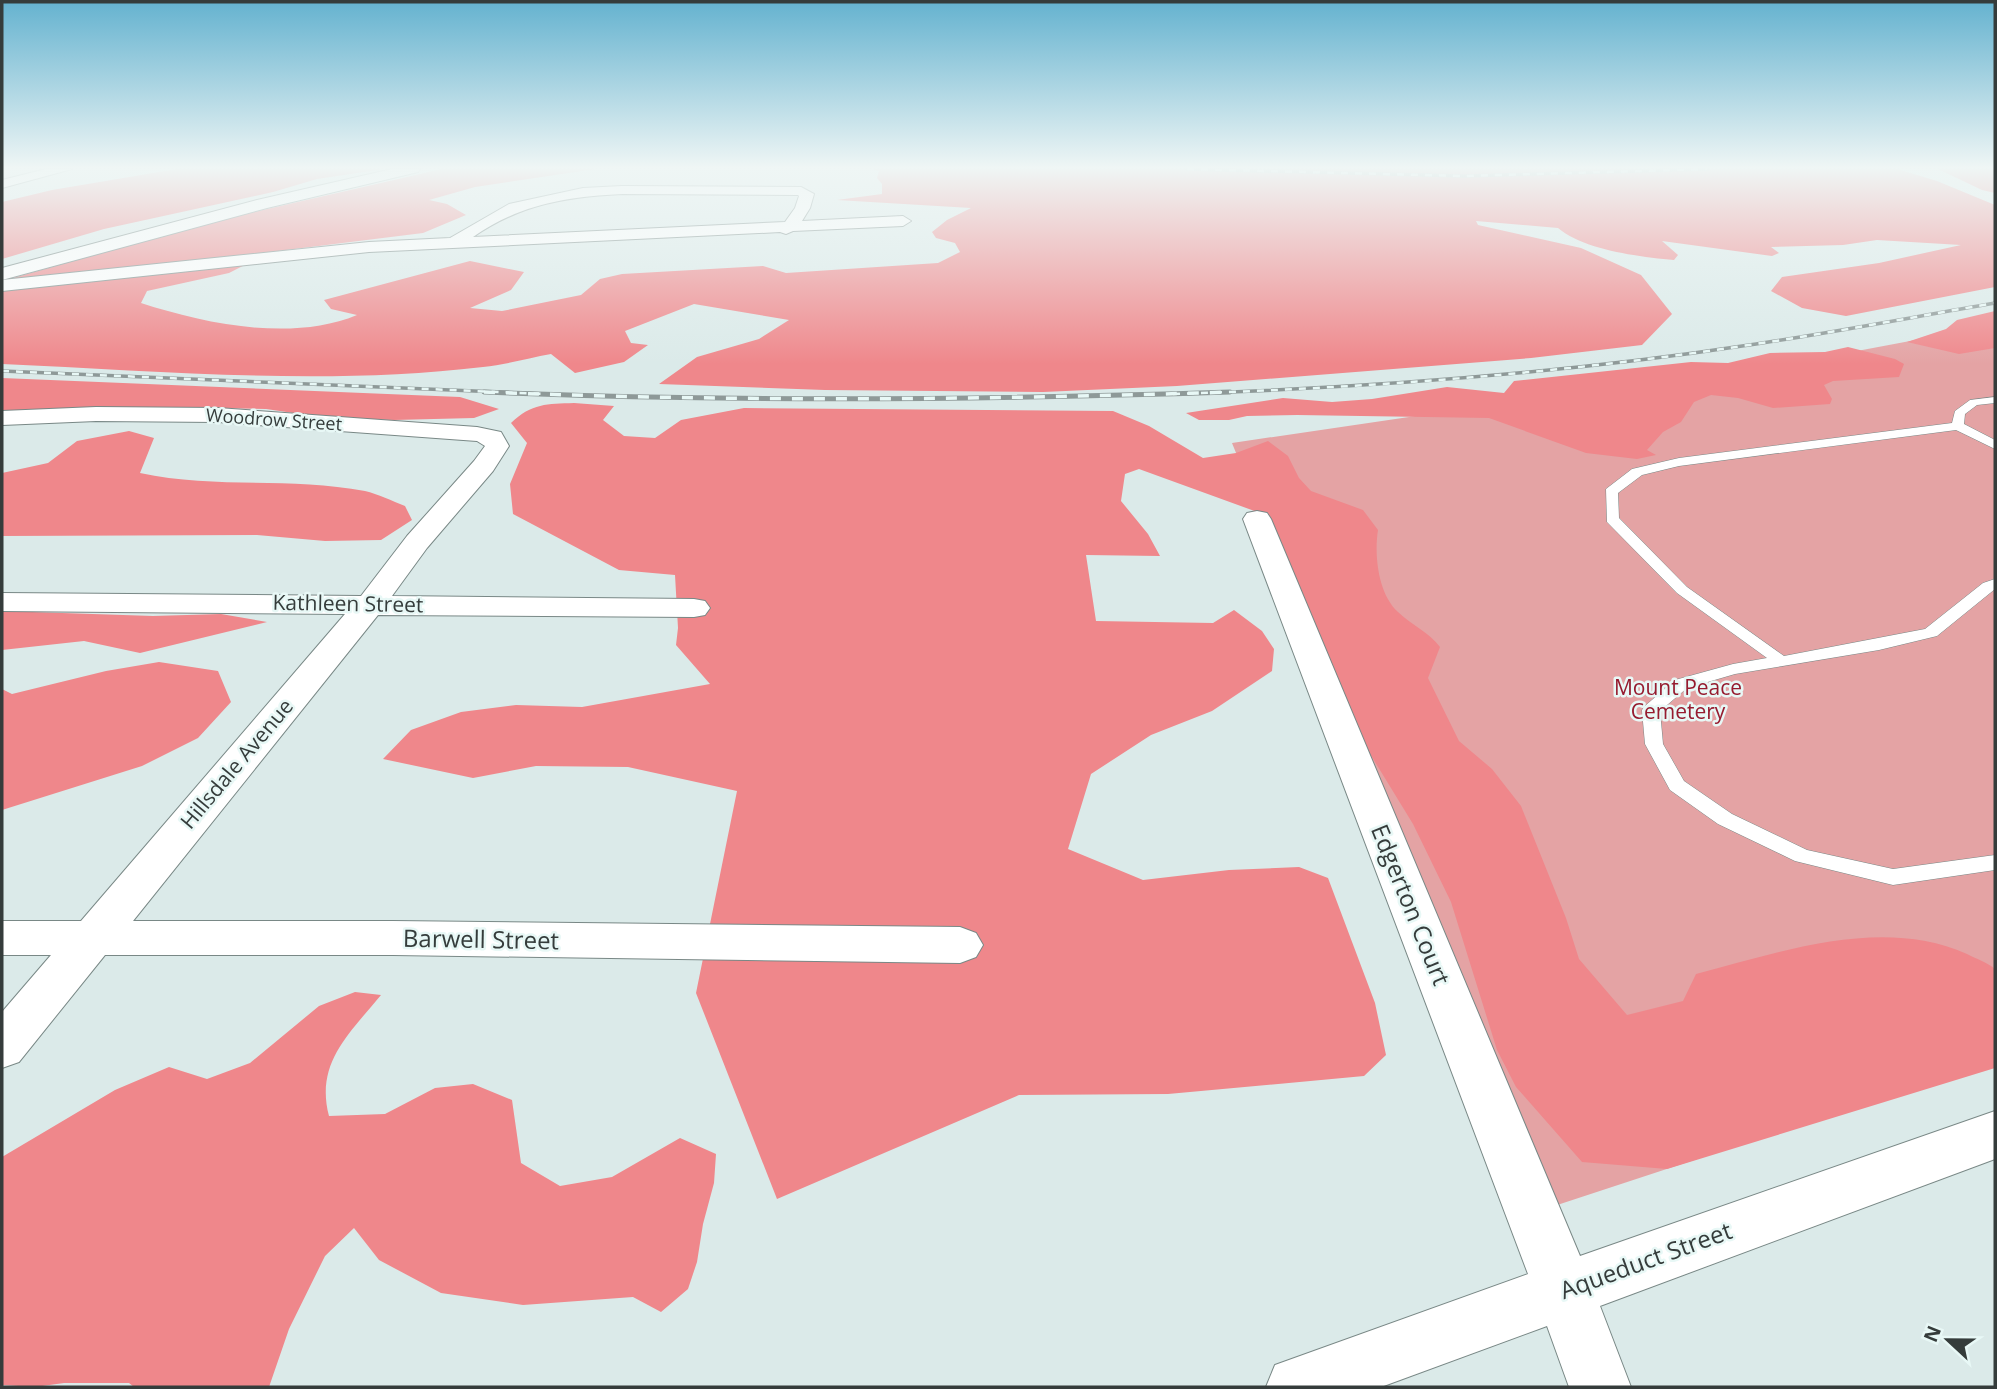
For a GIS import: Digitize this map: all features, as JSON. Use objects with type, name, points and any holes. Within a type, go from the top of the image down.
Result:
[{"type":"main road","points":[[2,274],[152,234]]},
{"type":"street","points":[[454,243],[468,234]]},
{"type":"street","points":[[2,286],[300,253],[672,234]]},
{"type":"street","name":"Woodrow Street","points":[[2,418],[96,414],[237,416],[459,432],[492,437],[497,446],[471,481]]},
{"type":"street","name":"Hillsdale Avenue","points":[[2,1046],[369,606],[417,542],[471,481]]},
{"type":"street","name":"Edgerton Court","points":[[1257,519],[1564,1290],[1600,1387]]},
{"type":"street","name":"Kathleen Street","points":[[2,602],[695,608]]},
{"type":"street","name":"Barwell Street","points":[[2,938],[393,938],[960,946]]},
{"type":"street","name":"Aqueduct Street","points":[[1297,1387],[1995,1135]]},
{"type":"lane","points":[[1958,426],[1959,413],[1974,402],[1995,400]]},
{"type":"lane","points":[[1780,662],[1674,582],[1612,519],[1611,492],[1637,472],[1679,462],[1958,426],[1995,445]]},
{"type":"lane","points":[[1995,584],[1988,586],[1931,633],[1732,669],[1681,684],[1651,710],[1654,744],[1677,785],[1725,819],[1802,856],[1893,877],[1995,863]]},
{"type":"green space","name":"Mount Peace Cemetery","points":[[1995,325],[1995,1061],[1542,1210],[1232,443],[1857,351]]},
{"type":"shaded area","points":[[2,234],[88,234],[2,259]]},
{"type":"shaded area","points":[[170,234],[416,234],[270,252],[229,273],[147,291],[141,303],[193,318],[277,329],[332,323],[357,315],[331,309],[324,300],[470,261],[524,272],[511,290],[470,308],[502,311],[581,295],[600,279],[622,274],[763,266],[786,273],[938,263],[960,252],[955,243],[936,238],[933,234],[1517,234],[1581,248],[1641,275],[1672,314],[1642,345],[1531,358],[1177,386],[1043,392],[825,390],[659,384],[697,357],[759,339],[789,320],[694,304],[625,331],[631,343],[648,345],[624,362],[575,373],[551,354],[483,367],[363,376],[182,373],[2,364],[2,281]]},
{"type":"shaded area","points":[[1566,234],[1995,234],[1995,287],[1846,316],[1802,308],[1771,291],[1782,277],[1879,263],[1961,245],[1877,240],[1843,245],[1771,247],[1779,253],[1772,256],[1662,241],[1678,255],[1674,260],[1597,247]]},
{"type":"shaded area","points":[[1995,311],[1995,348],[1959,354],[1907,342],[1946,329],[1957,320]]},
{"type":"shaded area","points":[[1848,347],[1895,359],[1904,364],[1899,377],[1833,381],[1824,385],[1832,399],[1830,404],[1773,408],[1738,398],[1711,395],[1694,402],[1681,422],[1663,432],[1647,450],[1656,455],[1637,459],[1586,453],[1489,418],[1297,415],[1199,420],[1186,413],[1283,398],[1332,402],[1372,399],[1447,387],[1504,393],[1514,381],[1691,362],[1728,363],[1770,353],[1825,352]]},
{"type":"shaded area","points":[[2,378],[460,397],[499,409],[474,418],[394,420],[328,418],[266,409],[148,407],[2,411]]},
{"type":"shaded area","points":[[548,404],[614,406],[603,420],[624,436],[655,438],[681,420],[744,408],[1113,411],[1149,426],[1203,458],[1236,453],[1268,441],[1288,456],[1299,478],[1311,491],[1363,510],[1378,530],[1377,562],[1382,585],[1398,612],[1440,647],[1428,678],[1459,741],[1492,769],[1521,806],[1566,918],[1579,959],[1627,1015],[1683,1001],[1696,974],[1831,942],[1900,938],[1934,943],[1967,954],[1995,969],[1995,1068],[1667,1169],[1582,1162],[1516,1087],[1497,1050],[1451,902],[1413,824],[1353,726],[1260,513],[1139,469],[1125,474],[1121,501],[1148,534],[1160,556],[1086,555],[1096,621],[1213,623],[1234,610],[1262,631],[1274,649],[1272,671],[1212,711],[1151,735],[1091,774],[1068,849],[1143,880],[1229,870],[1299,867],[1328,878],[1375,1003],[1386,1055],[1364,1076],[1168,1094],[1019,1095],[777,1199],[696,993],[737,791],[628,767],[536,766],[473,778],[383,759],[411,730],[461,712],[516,705],[582,707],[710,684],[676,645],[678,628],[675,575],[619,570],[513,514],[510,484],[527,443],[511,423],[533,408]]},
{"type":"shaded area","points":[[129,431],[154,438],[140,473],[196,481],[309,485],[365,491],[405,506],[412,520],[381,540],[325,541],[257,535],[2,536],[2,473],[48,463],[77,441]]},
{"type":"shaded area","points":[[2,611],[153,616],[221,614],[267,622],[140,653],[84,641],[2,650]]},
{"type":"shaded area","points":[[159,662],[218,671],[231,702],[198,738],[142,766],[2,810],[2,689],[12,694],[106,671]]},
{"type":"shaded area","points":[[355,992],[381,995],[347,1036],[331,1065],[326,1097],[329,1116],[385,1114],[435,1088],[473,1084],[512,1100],[521,1163],[560,1186],[612,1177],[680,1138],[716,1154],[714,1183],[703,1224],[697,1262],[688,1289],[661,1312],[633,1297],[523,1305],[441,1293],[379,1260],[354,1228],[325,1256],[289,1329],[269,1387],[134,1387],[129,1383],[64,1383],[35,1387],[2,1385],[2,1157],[115,1090],[169,1067],[207,1079],[250,1063],[319,1006]]},
{"type":"railway","points":[[1205,393],[1390,384],[1606,364],[1780,340],[1995,303]]},
{"type":"railway","points":[[2,371],[542,394]]},
{"type":"railway","points":[[484,392],[542,394]]},
{"type":"railway","points":[[1205,393],[1230,392]]},
{"type":"railway","points":[[542,394],[857,399],[1205,393]]},
{"type":"railway","points":[[1173,394],[1205,393]]}]
